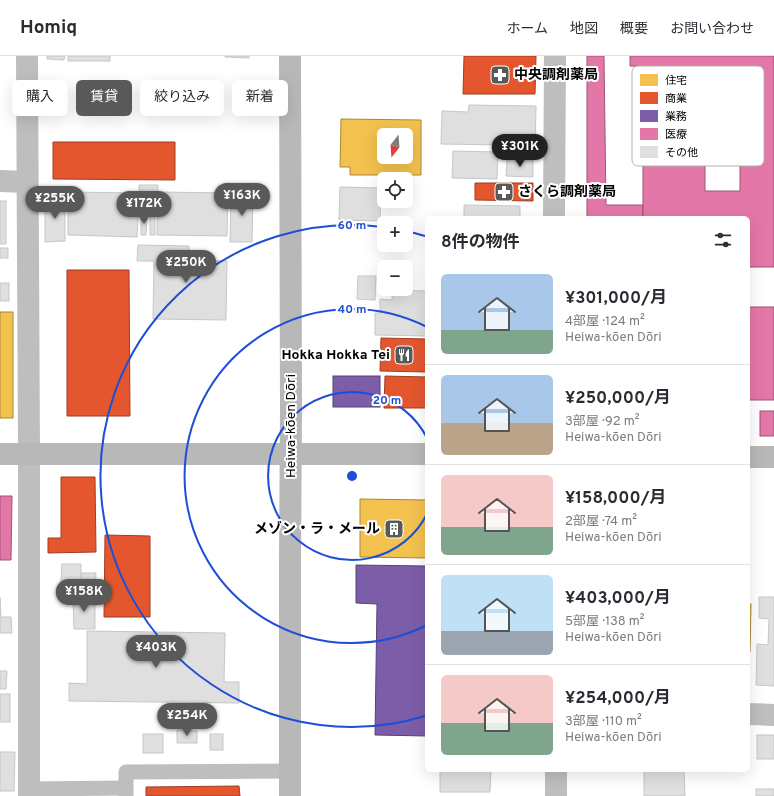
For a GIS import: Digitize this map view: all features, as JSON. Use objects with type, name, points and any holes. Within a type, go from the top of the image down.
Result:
[{"type":"street","points":[[27,56],[29,792]]},
{"type":"street","name":"Heiwa-kōen Dōri","points":[[290,56],[290,796]]},
{"type":"street","points":[[554,216],[555,56]]},
{"type":"street","points":[[0,181],[27,182]]},
{"type":"street","points":[[0,454],[425,454]]},
{"type":"street","points":[[750,457],[774,457]]},
{"type":"street","points":[[750,714],[774,715]]},
{"type":"street","points":[[556,772],[556,796]]},
{"type":"lane","points":[[29,792],[126,792],[126,772],[290,771]]},
{"type":"building: 住宅","points":[[341,119],[421,120],[421,175],[413,175],[413,172],[377,172],[377,175],[350,175],[350,167],[340,167]]},
{"type":"building: 住宅","points":[[0,312],[13,312],[13,418],[0,418]]},
{"type":"building: 住宅","name":"メゾン・ラ・メール","points":[[360,499],[425,500],[425,558],[360,557]]},
{"type":"building: 住宅","points":[[750,604],[751,604],[750,652]]},
{"type":"building: 商業","name":"中央調剤薬局","points":[[464,56],[536,56],[535,94],[463,94]]},
{"type":"building: 商業","points":[[53,142],[175,142],[175,180],[53,179]]},
{"type":"building: 商業","name":"さくら調剤薬局","points":[[475,183],[533,183],[533,201],[475,200]]},
{"type":"building: 商業","points":[[67,270],[129,270],[130,416],[67,416]]},
{"type":"building: 商業","name":"Hokka Hokka Tei","points":[[381,338],[425,339],[425,372],[380,371]]},
{"type":"building: 商業","points":[[385,376],[425,377],[425,408],[384,408]]},
{"type":"building: 商業","points":[[61,477],[95,477],[96,552],[48,553],[48,538],[61,538]]},
{"type":"building: 商業","points":[[105,535],[150,536],[150,617],[104,617]]},
{"type":"building: 商業","points":[[239,786],[240,796],[146,796],[146,787]]},
{"type":"building: 業務","points":[[333,376],[380,376],[380,407],[333,407]]},
{"type":"building: 業務","points":[[356,565],[425,566],[425,736],[375,735],[377,604],[356,603]]},
{"type":"building: 医療","points":[[587,56],[604,56],[606,205],[643,205],[643,216],[587,216]]},
{"type":"building: 医療","points":[[630,56],[774,56],[774,267],[750,267],[750,216],[643,216],[643,166],[705,166],[705,191],[740,191],[740,166],[764,166],[764,66],[630,66]]},
{"type":"building: 医療","points":[[750,307],[774,307],[774,400],[750,400]]},
{"type":"building: 医療","points":[[760,411],[774,411],[774,436],[760,436]]},
{"type":"building: 医療","points":[[0,496],[12,496],[11,560],[0,560]]},
{"type":"building: その他","points":[[47,56],[65,56],[64,60],[47,59]]},
{"type":"building: その他","points":[[68,56],[110,56],[110,61],[68,61]]},
{"type":"building: その他","points":[[249,56],[249,58],[225,57]]},
{"type":"building: その他","points":[[469,105],[536,106],[535,150],[503,149],[503,145],[441,144],[442,111],[468,112]]},
{"type":"building: その他","points":[[453,151],[498,152],[497,179],[452,178]]},
{"type":"building: その他","points":[[507,159],[533,160],[533,177],[506,176]]},
{"type":"building: その他","points":[[139,185],[158,185],[158,192],[139,193]]},
{"type":"building: その他","points":[[340,187],[377,188],[377,208],[380,208],[380,216],[377,216],[377,221],[339,220]]},
{"type":"building: その他","points":[[68,192],[139,193],[137,237],[68,235]]},
{"type":"building: その他","points":[[158,192],[228,193],[227,236],[157,235]]},
{"type":"building: その他","points":[[231,192],[253,192],[252,242],[230,242]]},
{"type":"building: その他","points":[[65,198],[65,241],[45,242],[45,199]]},
{"type":"building: その他","points":[[0,201],[6,201],[6,244],[0,244]]},
{"type":"building: その他","points":[[464,205],[520,206],[520,216],[464,216]]},
{"type":"building: その他","points":[[141,216],[147,216],[146,235],[141,235]]},
{"type":"building: その他","points":[[150,216],[155,216],[155,235],[150,235]]},
{"type":"building: その他","points":[[138,245],[189,246],[189,260],[227,261],[226,320],[153,319],[154,261],[137,261]]},
{"type":"building: その他","points":[[0,248],[8,248],[8,258],[0,258]]},
{"type":"building: その他","points":[[358,276],[376,276],[375,300],[357,299]]},
{"type":"building: その他","points":[[0,283],[9,283],[9,301],[0,301]]},
{"type":"building: その他","points":[[413,291],[425,291],[425,336],[375,335],[375,313],[380,313],[380,299],[392,300],[392,296],[413,296]]},
{"type":"building: その他","points":[[62,564],[81,564],[81,583],[61,582]]},
{"type":"building: その他","points":[[81,573],[96,573],[95,595],[81,594]]},
{"type":"building: その他","points":[[95,596],[95,629],[74,629],[73,597]]},
{"type":"building: その他","points":[[0,597],[1,617],[11,617],[12,633],[0,633]]},
{"type":"building: その他","points":[[759,597],[774,597],[774,686],[756,685],[757,644],[768,645],[769,619],[759,618]]},
{"type":"building: その他","points":[[87,631],[225,633],[224,682],[239,682],[239,703],[69,701],[69,683],[87,684]]},
{"type":"building: その他","points":[[0,671],[7,671],[6,689],[0,689]]},
{"type":"building: その他","points":[[0,694],[10,694],[10,722],[0,722]]},
{"type":"building: その他","points":[[177,730],[197,731],[197,743],[177,743]]},
{"type":"building: その他","points":[[143,734],[163,734],[163,753],[143,753]]},
{"type":"building: その他","points":[[210,734],[223,734],[223,750],[210,750]]},
{"type":"building: その他","points":[[757,735],[774,735],[774,759],[757,759]]},
{"type":"building: その他","points":[[0,752],[15,752],[14,791],[0,791]]},
{"type":"building: その他","points":[[440,772],[491,772],[490,792],[440,792]]},
{"type":"building: その他","points":[[644,772],[684,772],[685,796],[644,796]]},
{"type":"building: その他","points":[[756,789],[774,789],[774,796],[756,796]]},
{"type":"place","name":"中央調剤薬局","points":[[500,75]]},
{"type":"place","name":"さくら調剤薬局","points":[[504,192]]},
{"type":"place","name":"Hokka Hokka Tei","points":[[404,355]]},
{"type":"place","name":"メゾン・ラ・メール","points":[[394,529]]}]
